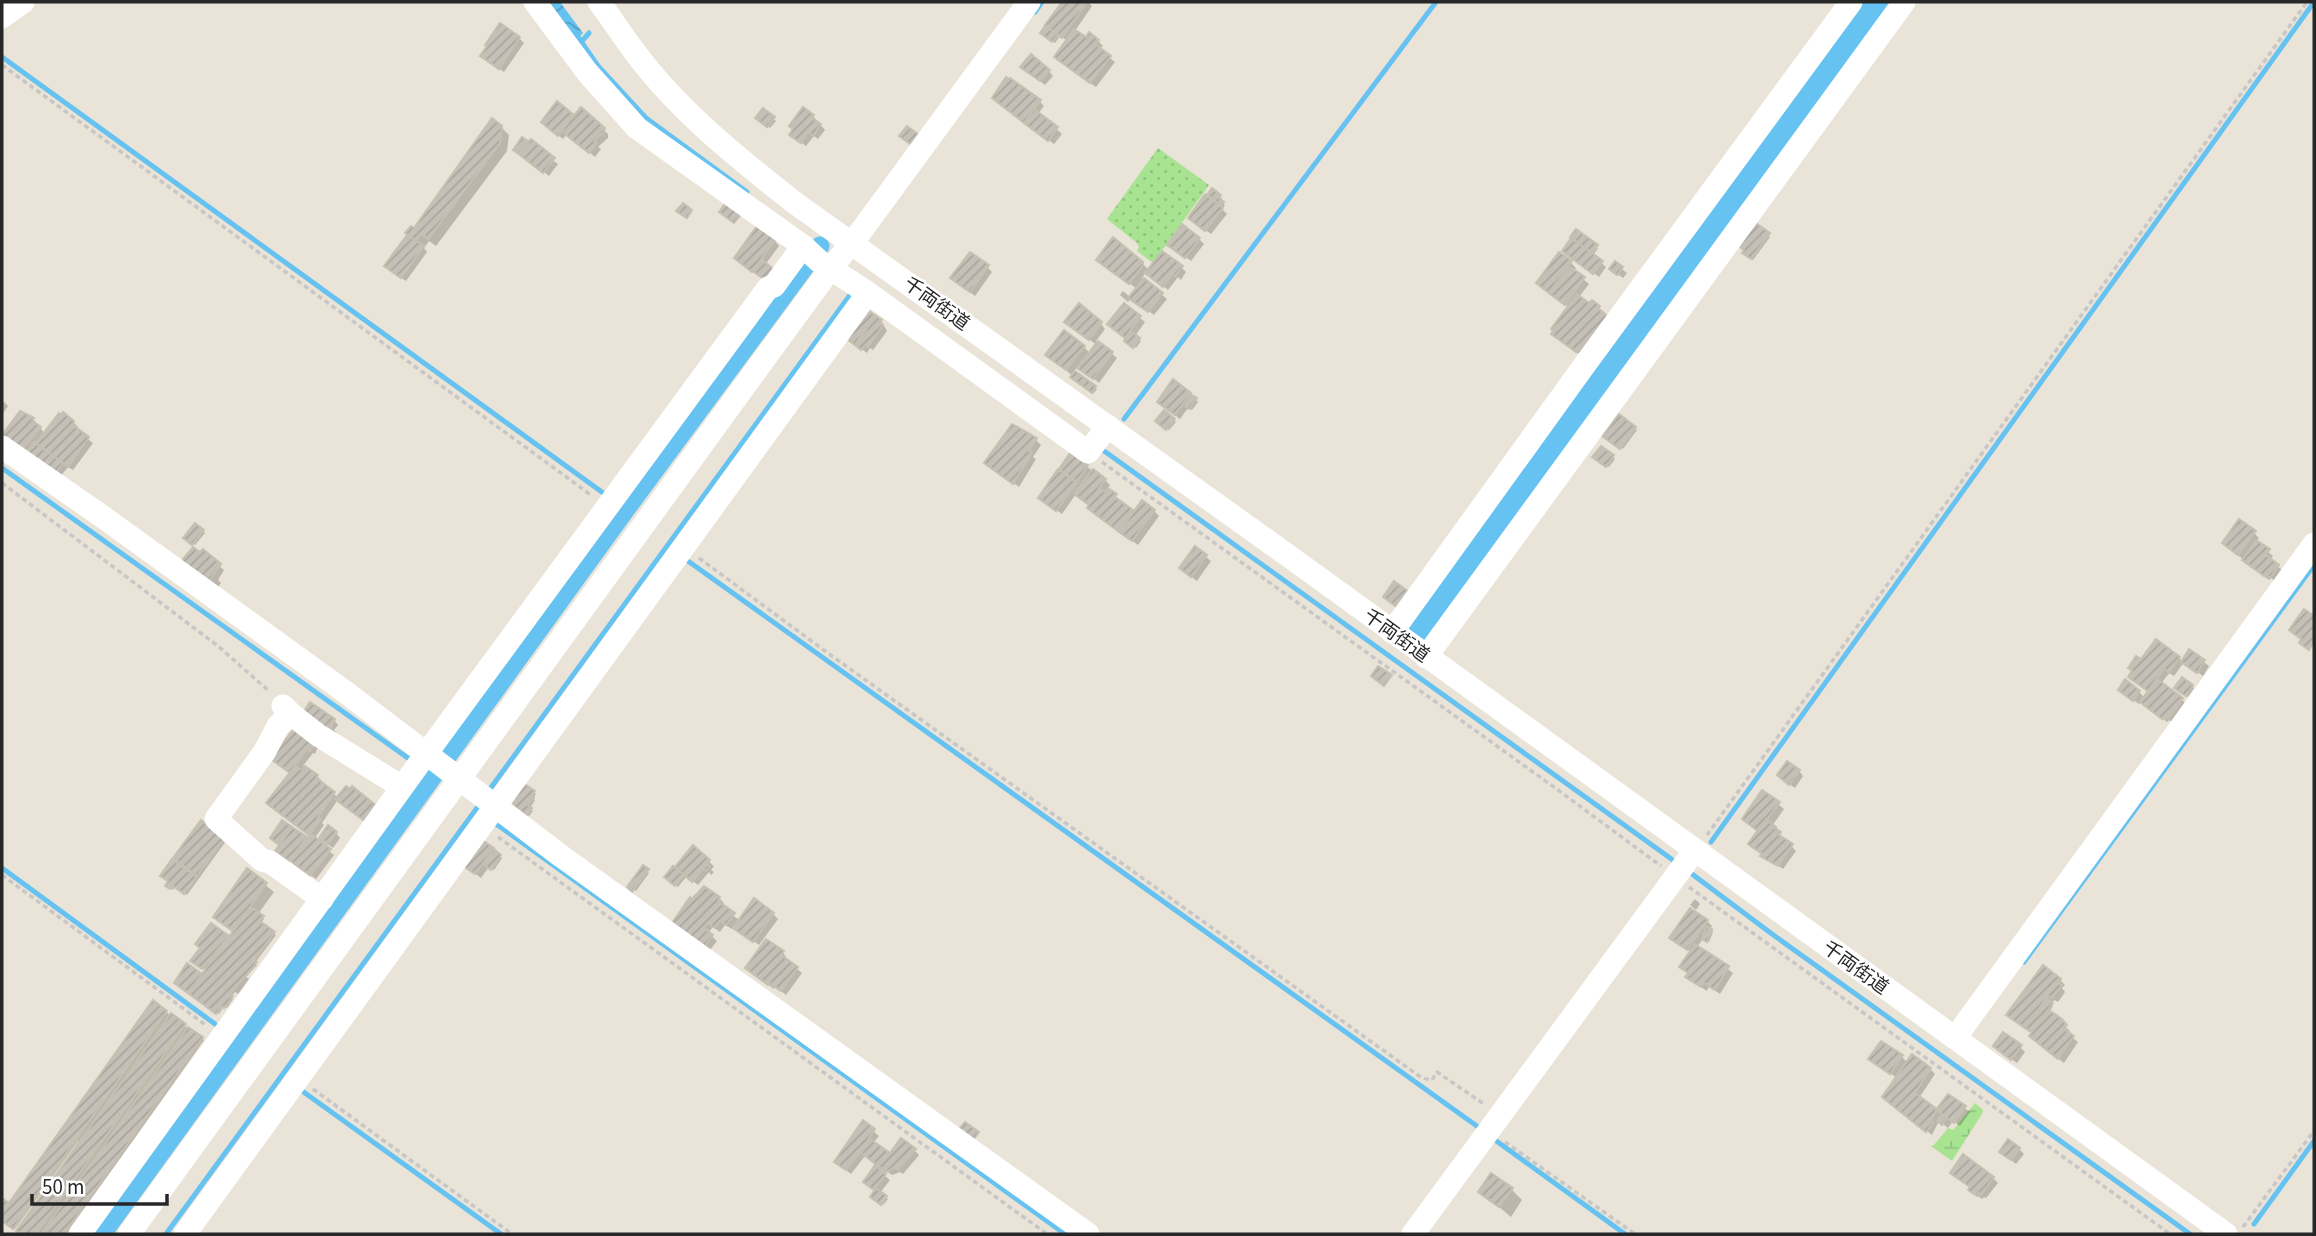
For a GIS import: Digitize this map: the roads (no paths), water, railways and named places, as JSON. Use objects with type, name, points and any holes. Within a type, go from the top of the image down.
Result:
[{"type":"street","points":[[2,17],[23,2]]},
{"type":"street","points":[[536,2],[587,72],[638,128],[815,257],[1096,442]]},
{"type":"street","name":"千両街道","points":[[599,2],[638,56],[706,129],[755,172],[851,243],[1096,442],[1392,632],[1683,866],[1955,1038],[2226,1234]]},
{"type":"street","points":[[469,793],[607,506],[768,288],[815,257],[851,243],[1030,2]]},
{"type":"street","points":[[1392,632],[1851,2]]},
{"type":"street","points":[[1426,657],[1904,2]]},
{"type":"street","points":[[185,1234],[294,1082],[469,793],[815,257]]},
{"type":"street","points":[[129,1234],[469,793],[683,546],[868,293]]},
{"type":"street","points":[[2,447],[103,516],[469,793],[1088,1234]]},
{"type":"street","points":[[1955,1038],[2314,544]]},
{"type":"street","points":[[322,899],[270,862],[262,860],[216,819],[265,751],[287,710],[318,735],[402,787],[469,793]]},
{"type":"street","points":[[80,1234],[402,787]]},
{"type":"street","points":[[1413,1234],[1683,866]]},
{"type":"water","points":[[546,2],[560,2],[583,33],[575,41]]},
{"type":"waterway","points":[[1035,12],[1042,2]]},
{"type":"waterway","points":[[1124,419],[1436,2]]},
{"type":"waterway","points":[[1421,631],[1878,2]]},
{"type":"waterway","points":[[1711,842],[2314,2]]},
{"type":"waterway","points":[[582,41],[589,33]]},
{"type":"waterway","points":[[576,34],[598,66],[646,118],[747,192]]},
{"type":"waterway","points":[[2,57],[606,495]]},
{"type":"waterway","points":[[102,1234],[626,509],[820,246]]},
{"type":"waterway","points":[[487,793],[850,295]]},
{"type":"waterway","points":[[1100,448],[1677,863]]},
{"type":"waterway","points":[[2,468],[412,761]]},
{"type":"waterway","points":[[688,561],[1481,1129]]},
{"type":"waterway","points":[[2024,962],[2314,565]]},
{"type":"waterway","points":[[426,772],[434,778]]},
{"type":"waterway","points":[[166,1234],[482,801]]},
{"type":"waterway","points":[[492,821],[1065,1234]]},
{"type":"waterway","points":[[2,868],[215,1024]]},
{"type":"waterway","points":[[1688,871],[2190,1234]]},
{"type":"waterway","points":[[234,1038],[241,1043]]},
{"type":"waterway","points":[[298,1088],[501,1234]]},
{"type":"waterway","points":[[1495,1140],[1625,1234]]},
{"type":"waterway","points":[[2254,1224],[2314,1141]]}]
